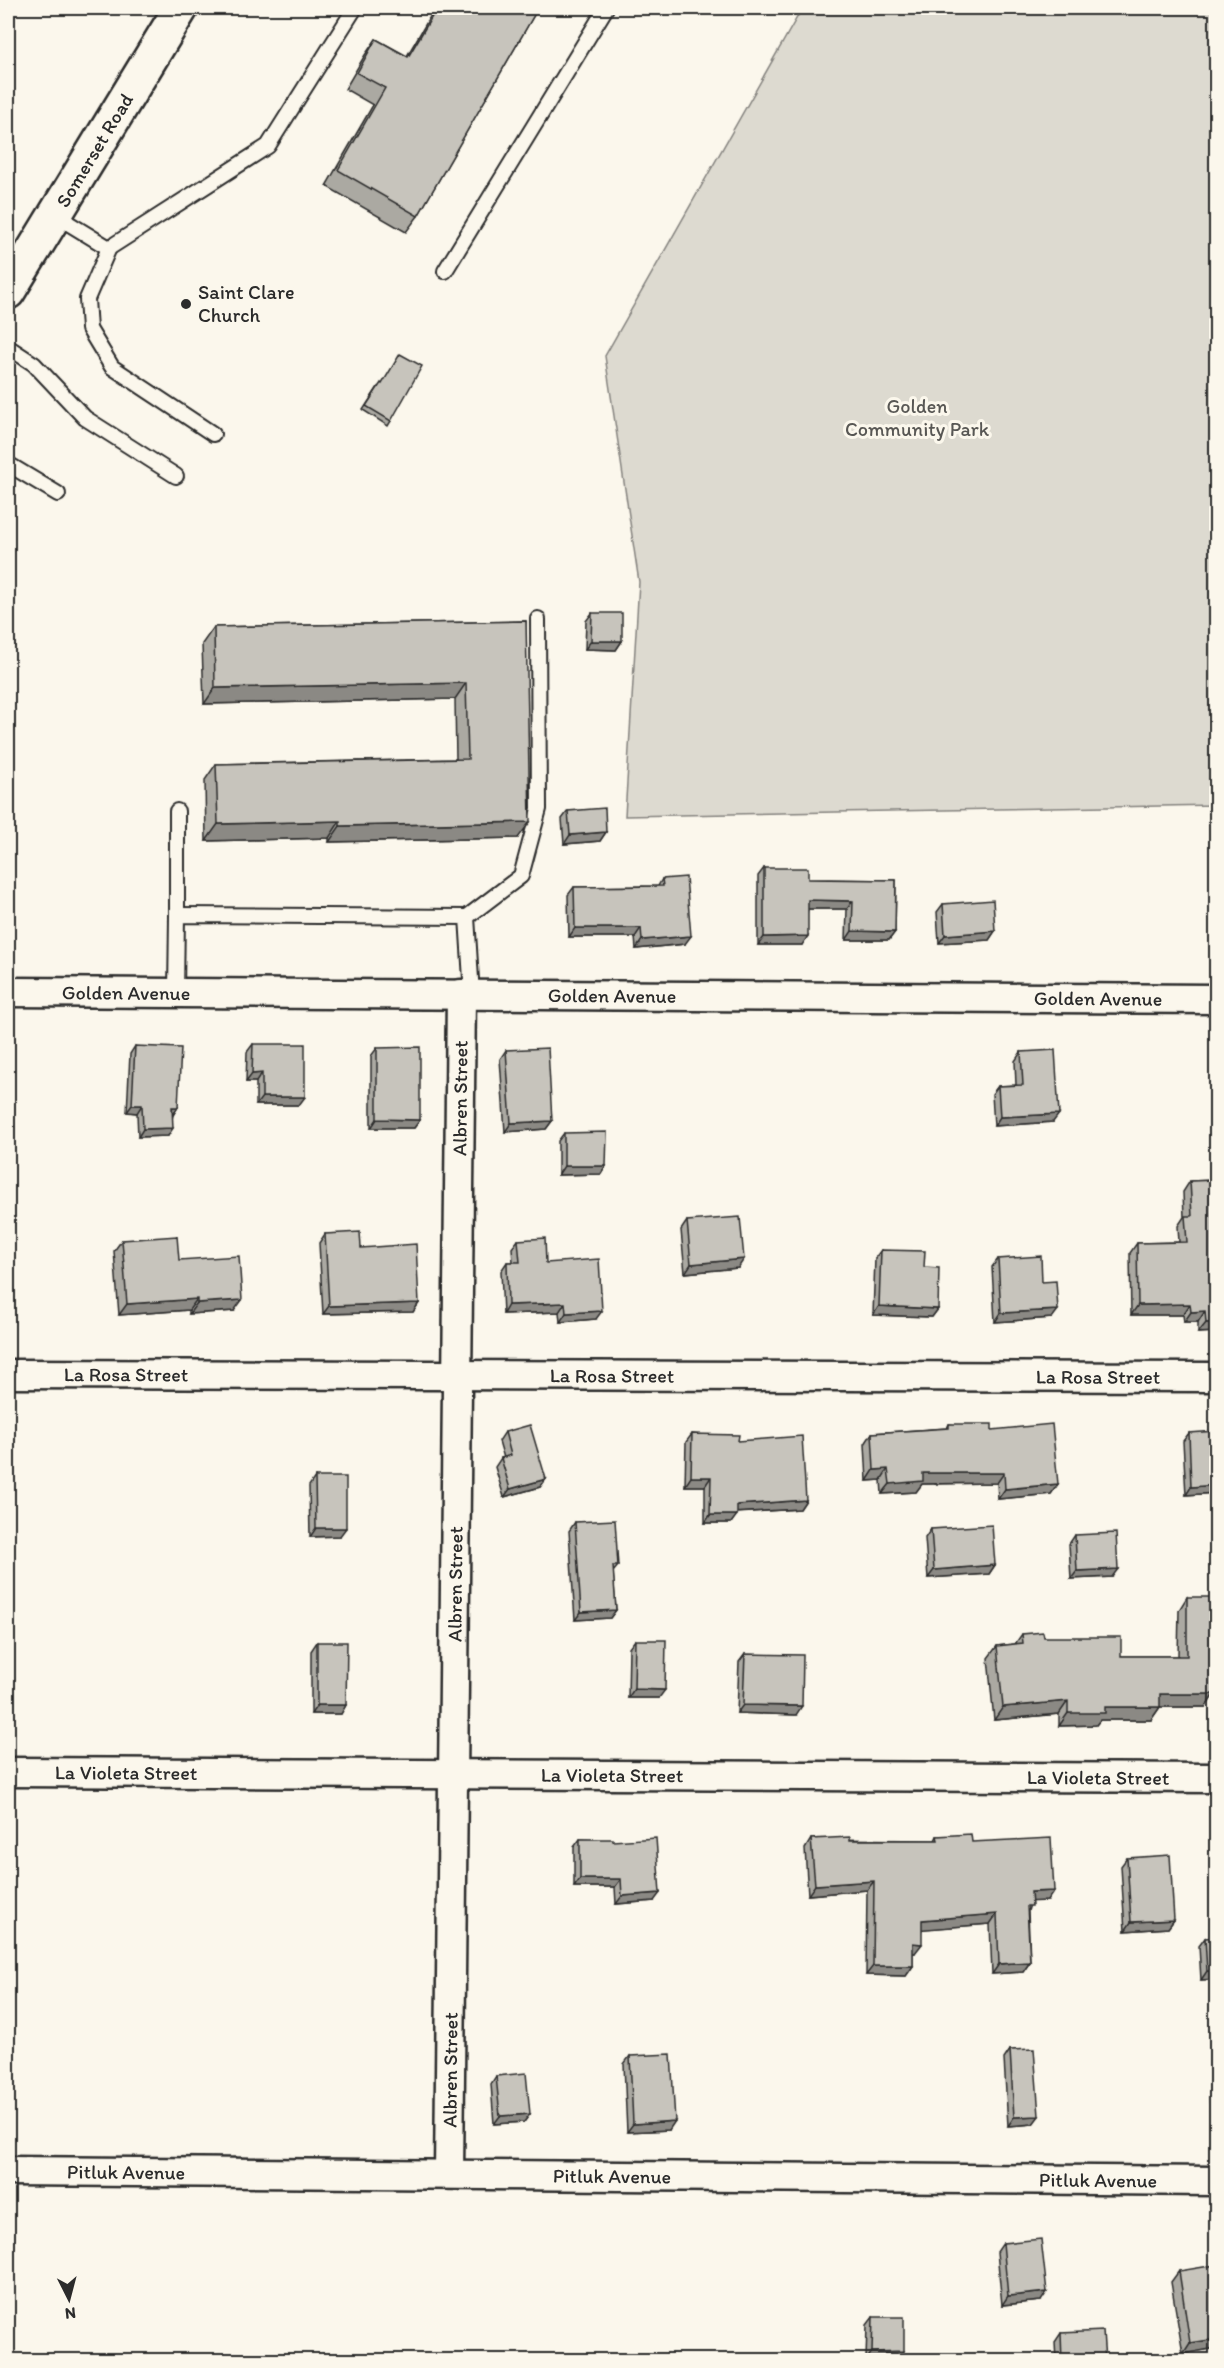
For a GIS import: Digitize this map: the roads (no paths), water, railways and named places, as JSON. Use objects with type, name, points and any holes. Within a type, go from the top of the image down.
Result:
[{"type":"main road","name":"Somerset Road","points":[[8,292],[17,262],[54,215],[181,8]]},
{"type":"street","name":"Golden Avenue","points":[[8,992],[1216,999]]},
{"type":"street","name":"Albren Street","points":[[449,2174],[457,1376],[466,995]]},
{"type":"street","name":"La Rosa Street","points":[[8,1374],[1216,1377]]},
{"type":"street","name":"La Violeta Street","points":[[8,1772],[1216,1778]]},
{"type":"street","name":"Pitluk Avenue","points":[[8,2171],[1216,2181]]},
{"type":"lane","points":[[213,434],[112,367],[89,329],[87,299],[110,248],[268,146],[355,8]]},
{"type":"lane","points":[[445,271],[606,8]]},
{"type":"lane","points":[[54,215],[110,248]]},
{"type":"lane","points":[[8,347],[34,364],[85,418],[176,476]]},
{"type":"lane","points":[[8,464],[58,494]]},
{"type":"lane","points":[[177,915],[467,917],[521,876],[539,809],[538,620]]},
{"type":"lane","points":[[176,993],[177,811]]},
{"type":"lane","points":[[466,995],[467,917]]},
{"type":"place","name":"Saint Clare Church","points":[[186,304]]},
{"type":"park label","name":"Golden Community Park","points":[[917,418]]}]
